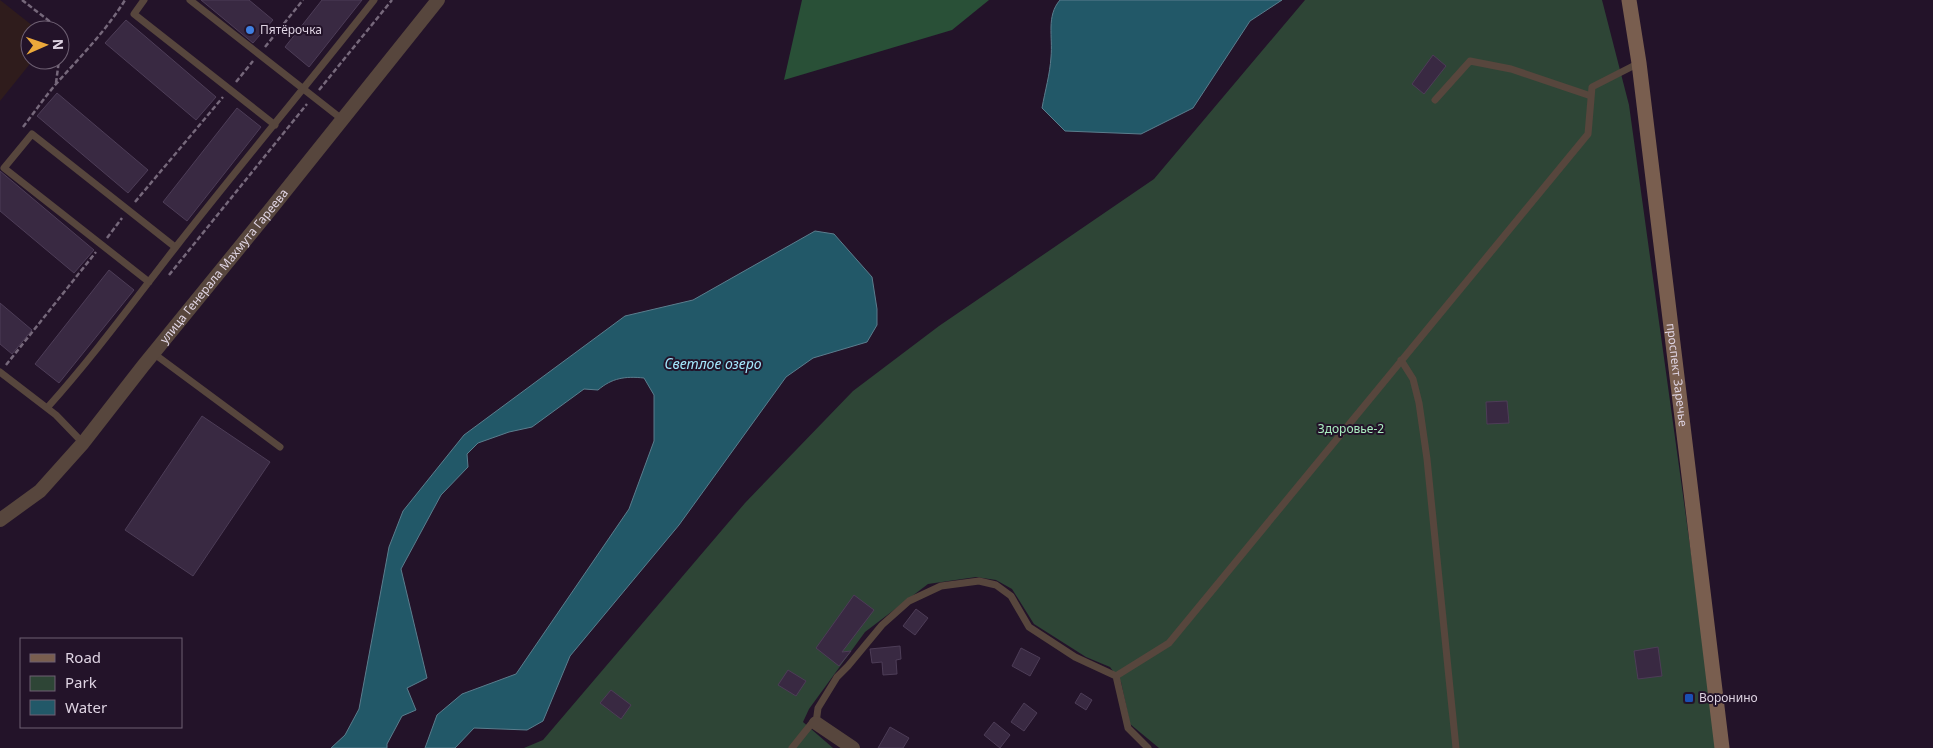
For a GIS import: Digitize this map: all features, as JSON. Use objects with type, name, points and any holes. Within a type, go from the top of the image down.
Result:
[{"type":"street","name":"улица Генерала Махмута Гареева","points":[[0,520],[40,491],[83,443],[153,353],[438,0]]},
{"type":"street","name":"проспект Заречье","points":[[1629,0],[1639,63],[1722,748]]},
{"type":"street","points":[[816,723],[853,748]]},
{"type":"lane","points":[[144,0],[134,14],[275,125]]},
{"type":"lane","points":[[190,0],[343,120]]},
{"type":"lane","points":[[48,408],[77,375],[176,247],[304,90],[374,0]]},
{"type":"lane","points":[[1435,100],[1470,61],[1511,69],[1591,96]]},
{"type":"lane","points":[[1116,676],[1169,643],[1588,134],[1592,87],[1639,63]]},
{"type":"lane","points":[[149,282],[4,168],[32,134],[176,247]]},
{"type":"lane","points":[[153,353],[280,447]]},
{"type":"lane","points":[[1401,360],[1413,379],[1419,403],[1426,449],[1456,748]]},
{"type":"lane","points":[[0,372],[48,408],[83,443]]},
{"type":"lane","points":[[792,748],[812,723],[816,723],[818,708],[837,677],[882,625],[909,601],[941,586],[979,581],[996,585],[1011,596],[1029,627],[1075,657],[1116,676]]},
{"type":"lane","points":[[1116,676],[1128,728],[1148,748]]},
{"type":"path","points":[[22,0],[48,20]]},
{"type":"path","points":[[22,128],[56,84],[78,62],[116,15],[125,0]]},
{"type":"path","points":[[0,372],[128,210],[303,0]]},
{"type":"path","points":[[169,275],[392,0]]},
{"type":"path","points":[[56,84],[58,70]]},
{"type":"shaded area","points":[[0,0],[25,20],[20,20],[20,70],[25,70],[0,101]]},
{"type":"green space","points":[[802,0],[989,0],[952,30],[784,80]]},
{"type":"green space","name":"Здоровье-2","points":[[1305,0],[1602,0],[1629,105],[1718,748],[1159,748],[1130,724],[1121,682],[1110,667],[1086,657],[1034,624],[1012,589],[996,580],[976,577],[928,584],[865,632],[809,709],[803,722],[833,748],[524,748],[543,740],[745,503],[853,391],[939,326],[1154,179]]},
{"type":"water","points":[[1060,0],[1282,0],[1250,21],[1193,108],[1141,134],[1065,131],[1042,108],[1049,76],[1053,13]]},
{"type":"water","name":"Светлое озеро","points":[[815,231],[834,234],[872,277],[877,309],[877,325],[867,342],[813,358],[786,377],[679,525],[570,656],[543,721],[527,730],[474,728],[455,748],[425,748],[437,715],[462,694],[516,674],[629,509],[654,441],[654,395],[644,378],[631,377],[619,379],[608,383],[598,390],[584,389],[532,427],[509,432],[478,443],[467,454],[468,467],[441,495],[401,569],[427,678],[407,688],[416,710],[402,716],[387,744],[387,748],[331,748],[345,735],[359,709],[389,547],[403,511],[464,435],[625,316],[693,300]]},
{"type":"building","points":[[201,0],[249,0],[273,20],[253,43]]},
{"type":"building","points":[[322,0],[362,0],[309,67],[285,47]]},
{"type":"building","points":[[126,20],[216,97],[196,120],[105,43]]},
{"type":"building","points":[[1433,55],[1446,66],[1424,94],[1412,84]]},
{"type":"building","points":[[57,93],[148,170],[128,193],[37,116]]},
{"type":"building","points":[[237,108],[261,127],[187,221],[163,202]]},
{"type":"building","points":[[0,171],[94,250],[74,273],[0,211]]},
{"type":"building","points":[[109,270],[134,290],[59,383],[35,364]]},
{"type":"building","points":[[0,303],[32,330],[12,354],[0,344]]},
{"type":"building","points":[[1507,401],[1509,423],[1487,424],[1486,402]]},
{"type":"building","points":[[202,416],[270,462],[193,576],[125,530]]},
{"type":"building","points":[[854,595],[874,610],[842,652],[851,651],[839,666],[816,648]]},
{"type":"building","points":[[916,609],[928,618],[915,635],[903,626]]},
{"type":"building","points":[[900,646],[901,659],[896,660],[897,674],[883,675],[882,662],[872,663],[870,649]]},
{"type":"building","points":[[1658,647],[1662,676],[1638,679],[1634,651]]},
{"type":"building","points":[[1021,648],[1040,658],[1030,676],[1012,666]]},
{"type":"building","points":[[788,670],[806,681],[796,696],[778,685]]},
{"type":"building","points":[[611,690],[631,705],[621,719],[600,703]]},
{"type":"building","points":[[1081,693],[1092,700],[1086,710],[1075,703]]},
{"type":"building","points":[[1024,703],[1037,713],[1024,731],[1011,722]]},
{"type":"building","points":[[994,722],[1010,735],[1000,748],[984,735]]},
{"type":"building","points":[[890,727],[909,738],[903,748],[878,748]]},
{"type":"place","name":"Пятёрочка","points":[[250,30]]},
{"type":"place","name":"Воронино","points":[[1689,698]]}]
